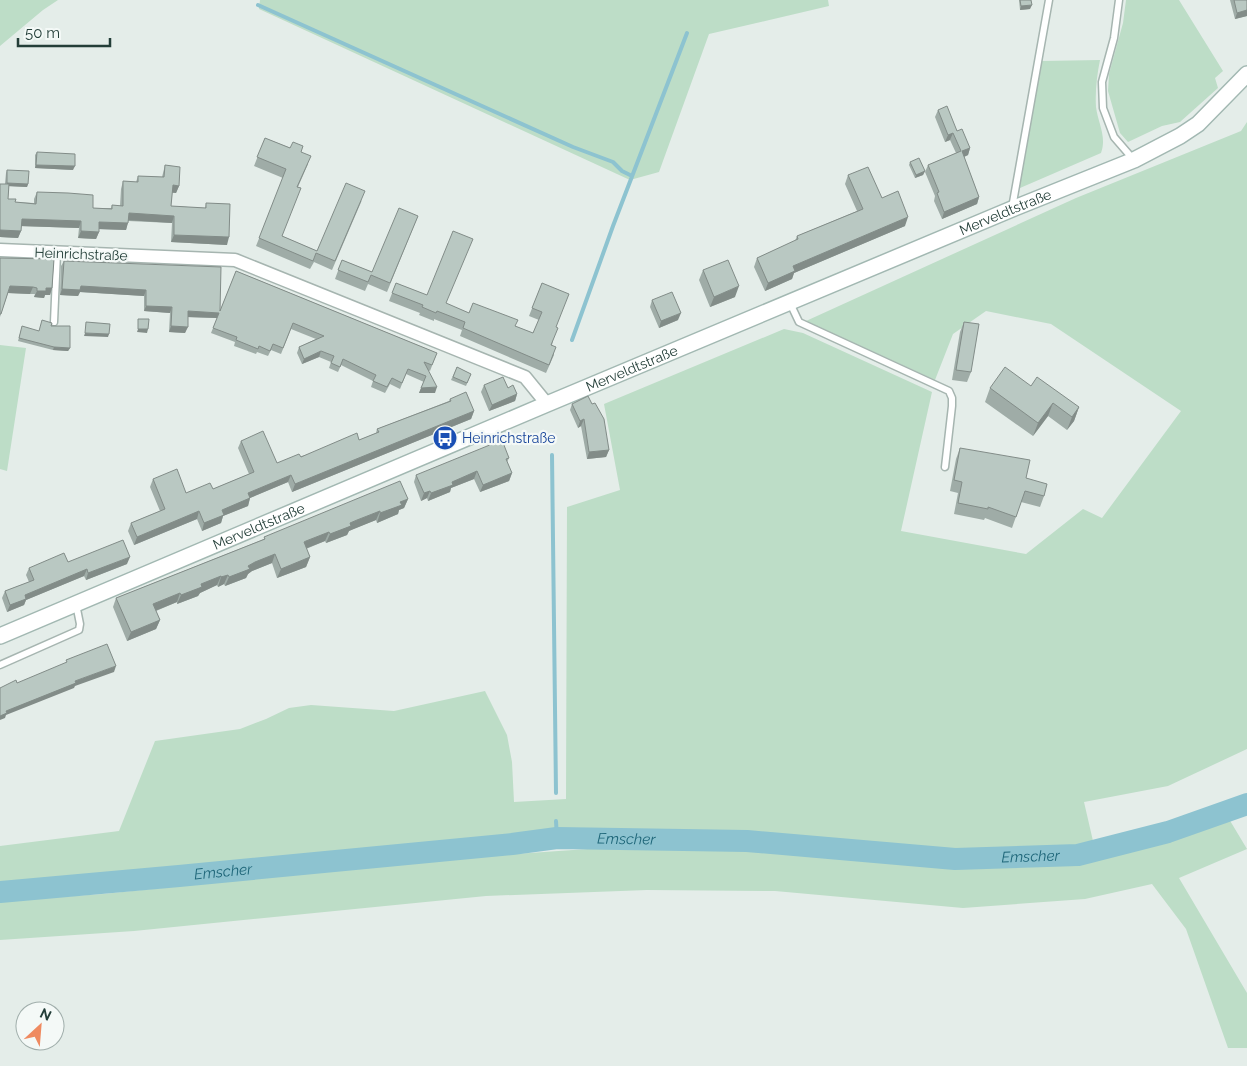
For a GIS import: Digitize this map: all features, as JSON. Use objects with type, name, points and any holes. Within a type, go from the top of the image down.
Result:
[{"type":"main road","name":"Merveldtstraße","points":[[0,636],[789,302],[1134,160],[1180,136],[1198,124],[1247,74]]},
{"type":"street","name":"Heinrichstraße","points":[[0,250],[235,260],[525,377],[547,404]]},
{"type":"lane","points":[[1012,209],[1049,0]]},
{"type":"lane","points":[[1119,0],[1114,38],[1102,82],[1103,108],[1114,137],[1134,160]]},
{"type":"lane","points":[[54,322],[57,253]]},
{"type":"lane","points":[[789,302],[799,322],[949,391],[952,398],[952,406],[945,467]]},
{"type":"lane","points":[[0,665],[79,630],[80,624],[76,604]]},
{"type":"green space","points":[[0,0],[58,0],[0,46]]},
{"type":"green space","points":[[260,0],[828,0],[829,6],[709,34],[659,172],[630,180],[259,9]]},
{"type":"green space","points":[[1126,0],[1179,0],[1223,71],[1215,78],[1218,88],[1180,122],[1162,126],[1128,142],[1120,133],[1108,91],[1109,74],[1123,23]]},
{"type":"green space","points":[[1100,60],[1096,83],[1096,107],[1103,136],[1101,153],[1020,188],[1019,183],[1042,61]]},
{"type":"green space","points":[[1247,122],[1247,749],[1168,786],[1084,802],[1096,854],[1066,846],[1015,850],[949,849],[749,834],[648,830],[550,833],[211,866],[0,882],[0,846],[119,831],[155,741],[240,729],[289,708],[311,705],[394,711],[485,691],[507,735],[512,762],[514,802],[566,799],[567,507],[620,490],[604,404],[784,329],[803,333],[932,392],[901,531],[1026,554],[1083,509],[1102,518],[1181,411],[1051,324],[986,311],[953,334],[935,380],[806,321],[1076,198],[1241,131]]},
{"type":"green space","points":[[0,345],[26,348],[7,471],[0,469]]},
{"type":"green space","points":[[1229,819],[1247,849],[1179,878],[1247,993],[1247,1048],[1228,1048],[1186,929],[1152,884],[1085,899],[963,908],[775,891],[647,890],[486,896],[134,931],[0,940],[0,901],[103,894],[431,860],[602,848],[747,850],[947,866],[1037,865],[1083,860],[1171,841]]},
{"type":"building","points":[[1020,0],[1031,0],[1032,5],[1021,6]]},
{"type":"building","points":[[1234,0],[1247,0],[1247,10],[1237,13]]},
{"type":"building","points":[[947,106],[957,131],[962,129],[970,148],[962,151],[979,197],[944,212],[937,193],[939,192],[928,165],[961,151],[953,133],[948,135],[938,110]]},
{"type":"building","points":[[265,138],[290,148],[293,142],[303,146],[301,152],[311,156],[297,187],[301,188],[282,236],[317,251],[346,183],[365,191],[335,261],[316,253],[313,261],[259,238],[286,169],[257,157]]},
{"type":"building","points":[[37,152],[75,154],[75,166],[36,165]]},
{"type":"building","points":[[919,158],[925,171],[916,175],[910,162]]},
{"type":"building","points":[[165,165],[180,167],[179,186],[173,185],[171,206],[206,208],[206,203],[230,204],[229,237],[174,235],[174,216],[129,213],[128,223],[99,222],[99,232],[81,231],[81,221],[22,219],[21,231],[0,230],[0,184],[9,184],[8,199],[16,199],[15,202],[36,204],[37,192],[68,193],[93,195],[93,208],[112,209],[112,205],[123,206],[123,181],[138,182],[138,176],[164,177]]},
{"type":"building","points":[[868,167],[882,198],[898,191],[908,217],[793,266],[795,271],[768,283],[757,258],[798,239],[797,236],[863,209],[848,175]]},
{"type":"building","points":[[7,170],[29,171],[28,184],[7,183]]},
{"type":"building","points":[[399,208],[418,216],[390,283],[371,275],[368,282],[338,270],[342,260],[372,272]]},
{"type":"building","points":[[453,231],[473,239],[446,303],[469,313],[473,303],[518,320],[515,326],[533,333],[542,312],[532,308],[542,283],[569,294],[556,327],[558,328],[551,345],[556,347],[549,365],[463,328],[465,322],[437,311],[436,313],[422,307],[423,305],[392,293],[396,283],[427,295]]},
{"type":"building","points":[[0,258],[54,259],[52,288],[46,288],[46,291],[37,291],[37,288],[33,287],[10,286],[0,314]]},
{"type":"building","points":[[728,260],[739,286],[714,297],[703,270]]},
{"type":"building","points":[[64,261],[221,267],[220,311],[236,271],[437,353],[432,365],[424,362],[437,387],[421,388],[426,376],[408,369],[402,383],[392,378],[387,387],[373,381],[376,375],[343,359],[340,367],[331,363],[334,356],[321,351],[304,359],[299,347],[324,336],[293,323],[283,348],[273,344],[270,351],[259,346],[258,349],[236,340],[237,337],[213,328],[219,313],[188,311],[188,327],[171,326],[172,307],[146,306],[146,290],[81,286],[80,290],[62,289]]},
{"type":"building","points":[[672,292],[681,313],[661,321],[652,300]]},
{"type":"building","points":[[138,319],[149,319],[148,329],[138,329]]},
{"type":"building","points":[[42,320],[52,323],[51,326],[70,326],[70,348],[54,347],[19,338],[22,326],[39,331]]},
{"type":"building","points":[[86,322],[110,324],[109,334],[85,333]]},
{"type":"building","points":[[964,322],[979,324],[971,372],[956,370]]},
{"type":"building","points":[[457,367],[471,374],[467,383],[453,377]]},
{"type":"building","points":[[1005,367],[1031,386],[1037,377],[1079,407],[1072,417],[1053,403],[1038,423],[990,388]]},
{"type":"building","points":[[503,377],[508,388],[513,385],[517,394],[492,405],[484,385]]},
{"type":"building","points":[[466,392],[474,411],[295,484],[291,475],[248,493],[250,498],[222,510],[224,515],[204,523],[199,511],[137,537],[131,523],[165,509],[153,479],[177,469],[186,493],[210,483],[213,489],[254,472],[241,441],[263,431],[277,463],[299,454],[301,457],[357,433],[359,440],[379,432],[377,429],[451,401],[450,399]]},
{"type":"building","points":[[588,396],[592,404],[595,403],[604,419],[609,450],[589,452],[584,419],[580,421],[572,404]]},
{"type":"building","points":[[502,440],[509,458],[506,459],[512,473],[483,485],[477,471],[452,482],[453,485],[431,493],[430,491],[424,493],[416,475]]},
{"type":"building","points":[[960,448],[1030,460],[1026,478],[1047,484],[1044,496],[1025,491],[1016,517],[988,507],[988,509],[958,503],[962,482],[954,480]]},
{"type":"building","points":[[400,481],[408,499],[400,502],[402,505],[380,513],[380,511],[350,523],[351,526],[304,542],[310,557],[281,569],[275,554],[248,566],[250,569],[229,577],[228,575],[221,576],[201,584],[202,587],[181,595],[180,593],[153,604],[160,620],[131,632],[116,598],[265,539],[264,537]]},
{"type":"building","points":[[123,540],[130,557],[88,573],[87,569],[25,595],[26,599],[10,605],[5,591],[34,580],[29,568],[64,553],[68,562]]},
{"type":"building","points":[[107,644],[116,666],[75,681],[76,683],[6,711],[7,713],[0,716],[0,688],[16,680],[17,683],[67,662],[66,660]]},
{"type":"waterway","points":[[258,5],[573,147],[613,162],[622,171],[632,176]]},
{"type":"waterway","points":[[572,340],[613,226],[687,33]]},
{"type":"waterway","points":[[552,455],[556,793]]},
{"type":"waterway","name":"Emscher","points":[[0,892],[512,844],[557,838],[747,841],[955,859],[1078,855],[1168,832],[1247,804]]},
{"type":"waterway","points":[[556,821],[557,838]]},
{"type":"place","name":"Heinrichstraße","points":[[445,438]]}]
